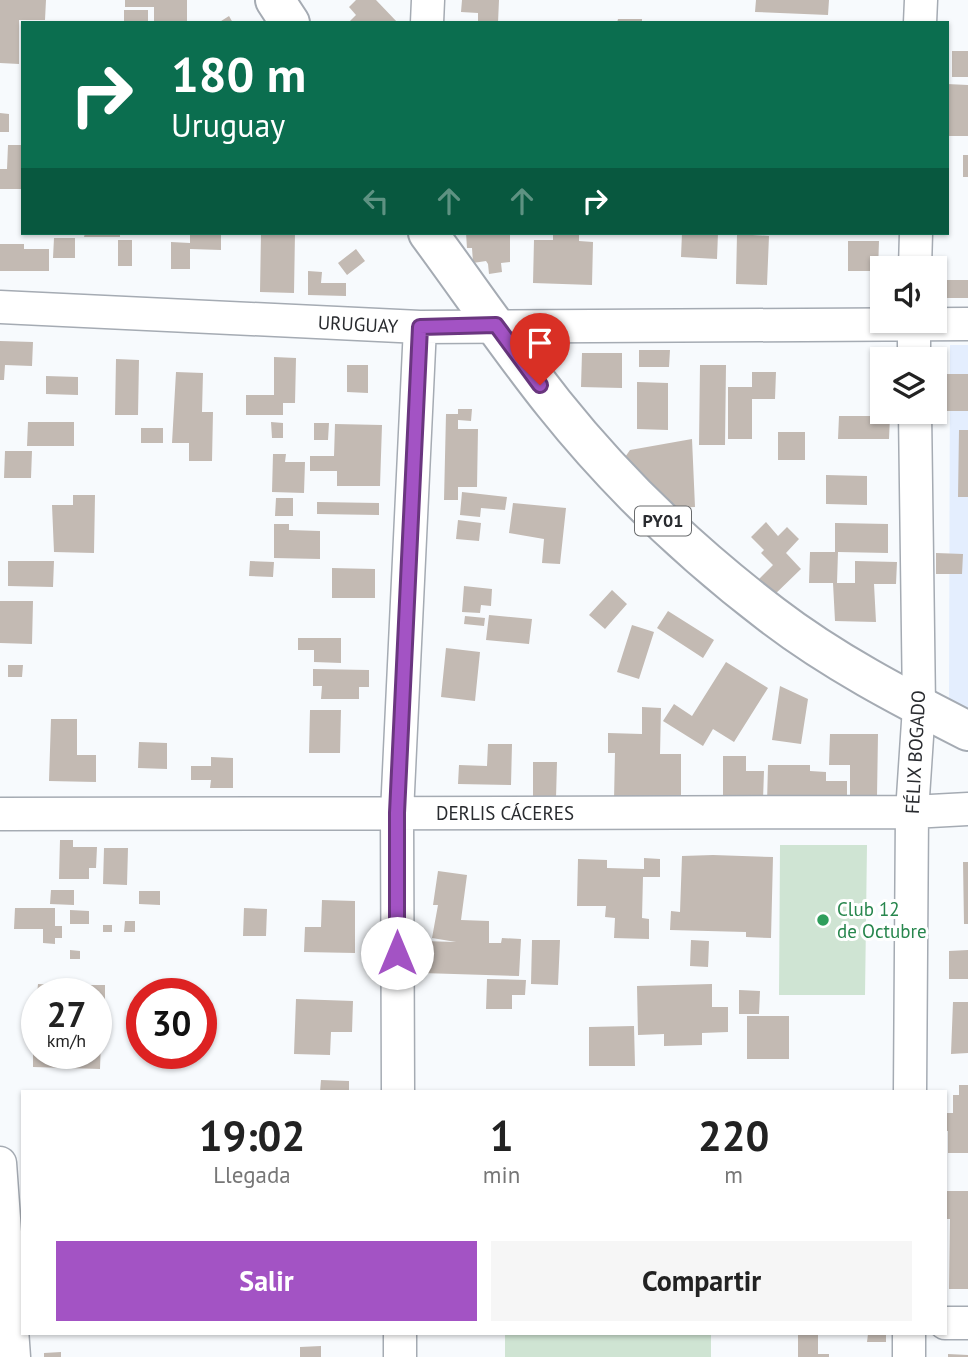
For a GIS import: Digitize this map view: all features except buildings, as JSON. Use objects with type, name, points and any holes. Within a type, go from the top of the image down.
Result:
[{"type":"highway","points":[[275,0],[289,21]]},
{"type":"highway","name":"PY01","points":[[429,235],[554,405],[692,550],[773,616],[854,669],[919,707],[968,731]]},
{"type":"street","points":[[427,21],[428,0]]},
{"type":"street","points":[[920,21],[921,0]]},
{"type":"street","points":[[915,256],[916,235]]},
{"type":"street","name":"URUGUAY","points":[[0,306],[420,327],[870,322]]},
{"type":"street","name":"URUGUAY","points":[[947,323],[968,324]]},
{"type":"street","points":[[398,1090],[397,813],[420,327]]},
{"type":"street","name":"FÉLIX BOGADO","points":[[911,1090],[912,812],[919,707],[915,424]]},
{"type":"street","name":"DERLIS CÁCERES","points":[[0,814],[912,812],[968,809]]},
{"type":"street","points":[[0,1163],[12,1328]]},
{"type":"street","points":[[947,1323],[968,1323]]},
{"type":"street","points":[[400,1335],[400,1357]]},
{"type":"street","points":[[909,1335],[909,1357]]},
{"type":"shaded area","points":[[950,345],[968,345],[968,708],[949,700]]},
{"type":"green space","name":"Club 12 de Octubre","points":[[780,845],[867,845],[865,995],[779,995]]},
{"type":"green space","points":[[505,1335],[711,1335],[711,1357],[505,1357]]},
{"type":"place","name":"Club 12 de Octubre","points":[[823,920]]},
{"type":"route","points":[[397,953],[397,813],[420,327],[496,325],[540,385]]}]
